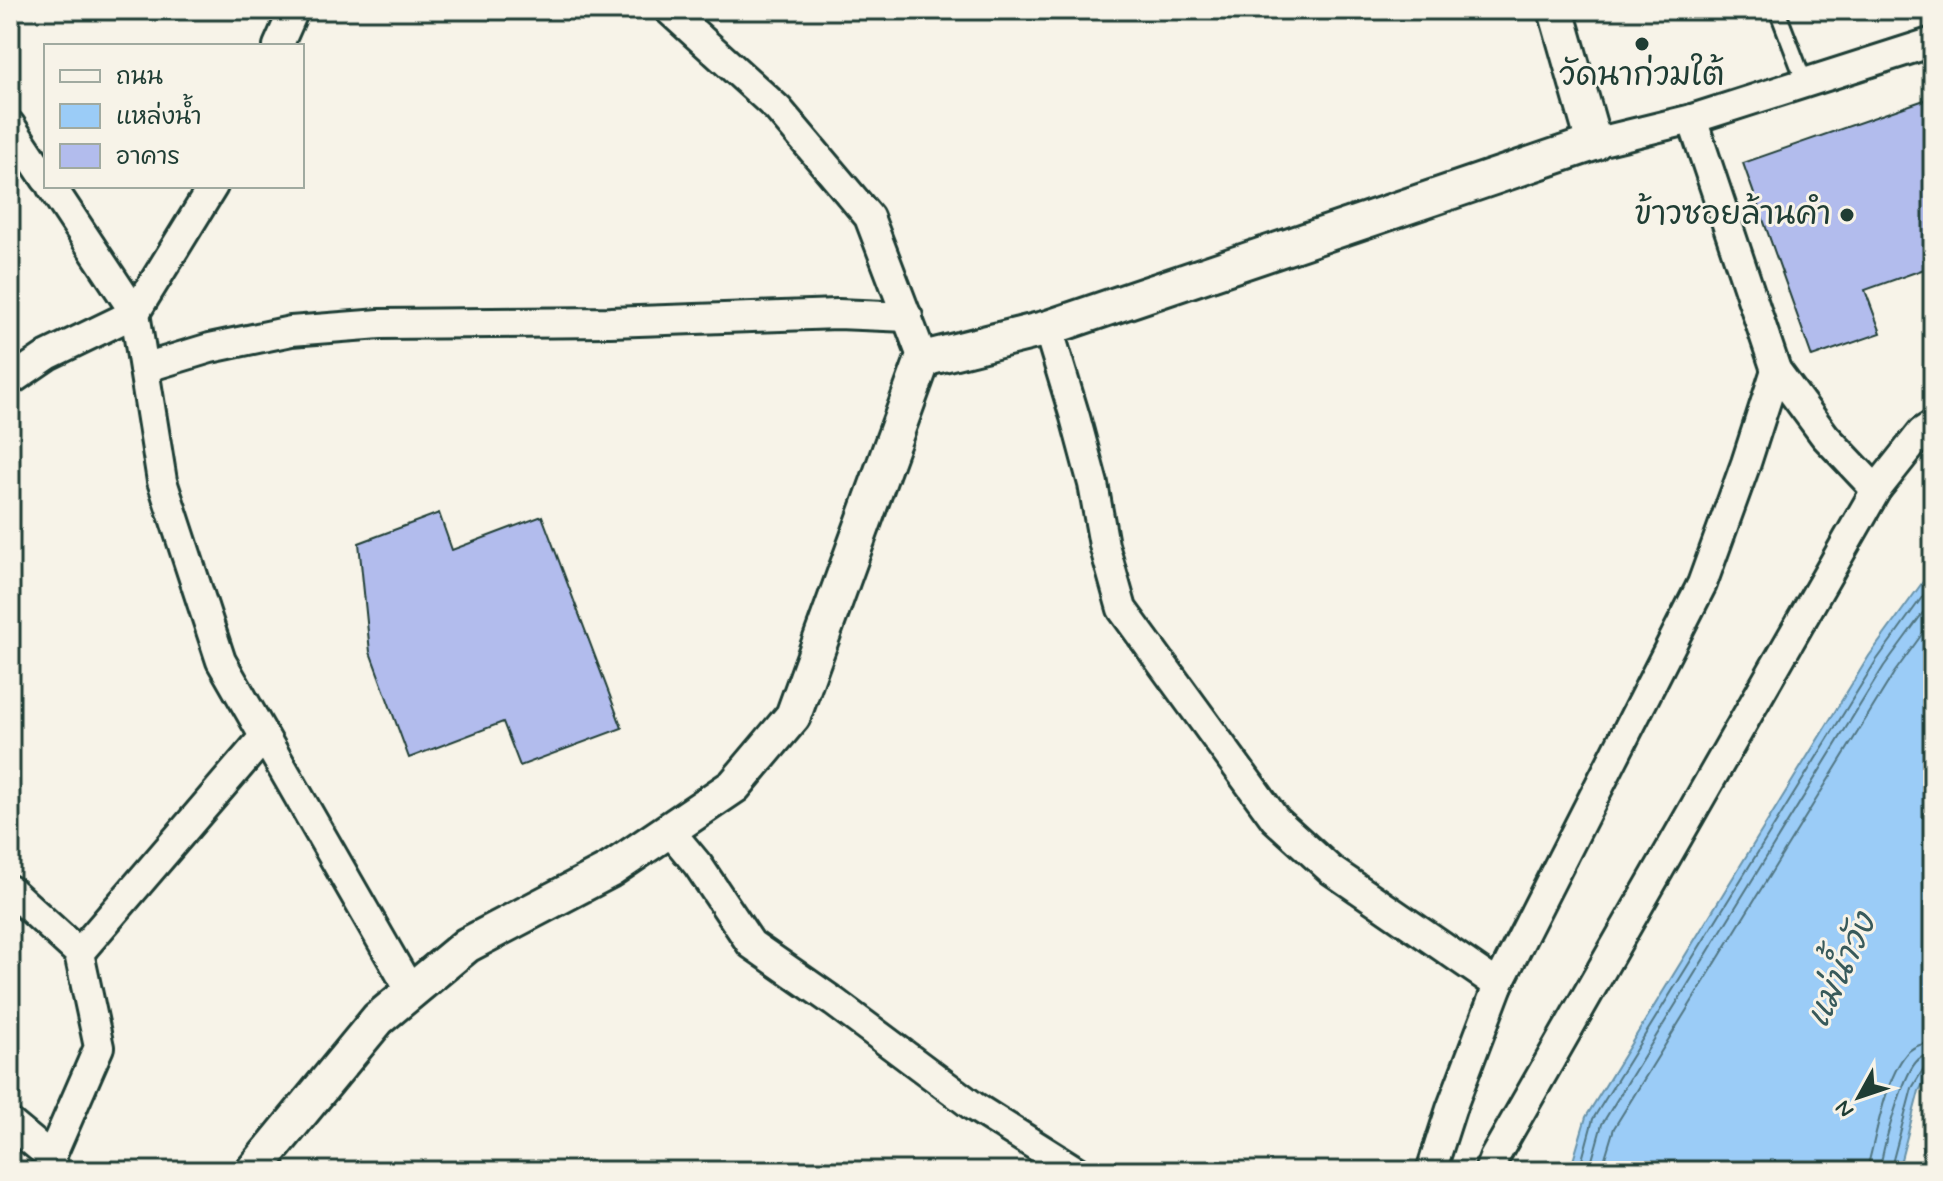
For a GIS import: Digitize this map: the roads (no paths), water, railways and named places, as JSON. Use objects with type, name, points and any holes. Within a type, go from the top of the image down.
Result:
[{"type":"street","points":[[279,44],[294,10]]},
{"type":"street","points":[[253,1171],[378,1019],[467,945],[610,870],[734,786],[793,716],[923,359],[869,217],[778,109],[669,10]]},
{"type":"street","points":[[1556,10],[1594,143]]},
{"type":"street","points":[[923,359],[1048,328],[1594,143],[1692,119],[1933,42]]},
{"type":"street","points":[[1692,119],[1776,370],[1825,436],[1876,490]]},
{"type":"street","points":[[10,125],[44,176]]},
{"type":"street","points":[[52,188],[135,313],[162,481],[221,661],[411,992]]},
{"type":"street","points":[[10,381],[48,355],[135,313],[212,188]]},
{"type":"street","points":[[144,368],[210,348],[291,331],[380,324],[610,322],[838,314],[908,317]]},
{"type":"street","points":[[1048,328],[1093,484],[1104,545],[1122,609],[1275,819],[1331,870],[1498,985]]},
{"type":"street","points":[[1431,1171],[1498,985],[1702,584],[1776,370]]},
{"type":"street","points":[[1489,1171],[1600,970],[1876,490],[1922,432],[1933,425]]},
{"type":"street","points":[[79,953],[264,737]]},
{"type":"street","points":[[669,830],[698,865],[751,944],[973,1106],[1076,1171]]},
{"type":"street","points":[[10,890],[79,953],[99,1047],[53,1164],[10,1123]]},
{"type":"lane","points":[[1777,10],[1805,83]]},
{"type":"water","name":"แม่น้ำวัง","points":[[1933,568],[1933,1067],[1919,1091],[1898,1171],[1570,1171],[1586,1117],[1869,656]]},
{"type":"place","name":"วัดนาก่วมใต้","points":[[1642,44]]},
{"type":"place","name":"ข้าวซอยล้านคำ","points":[[1847,215]]}]
